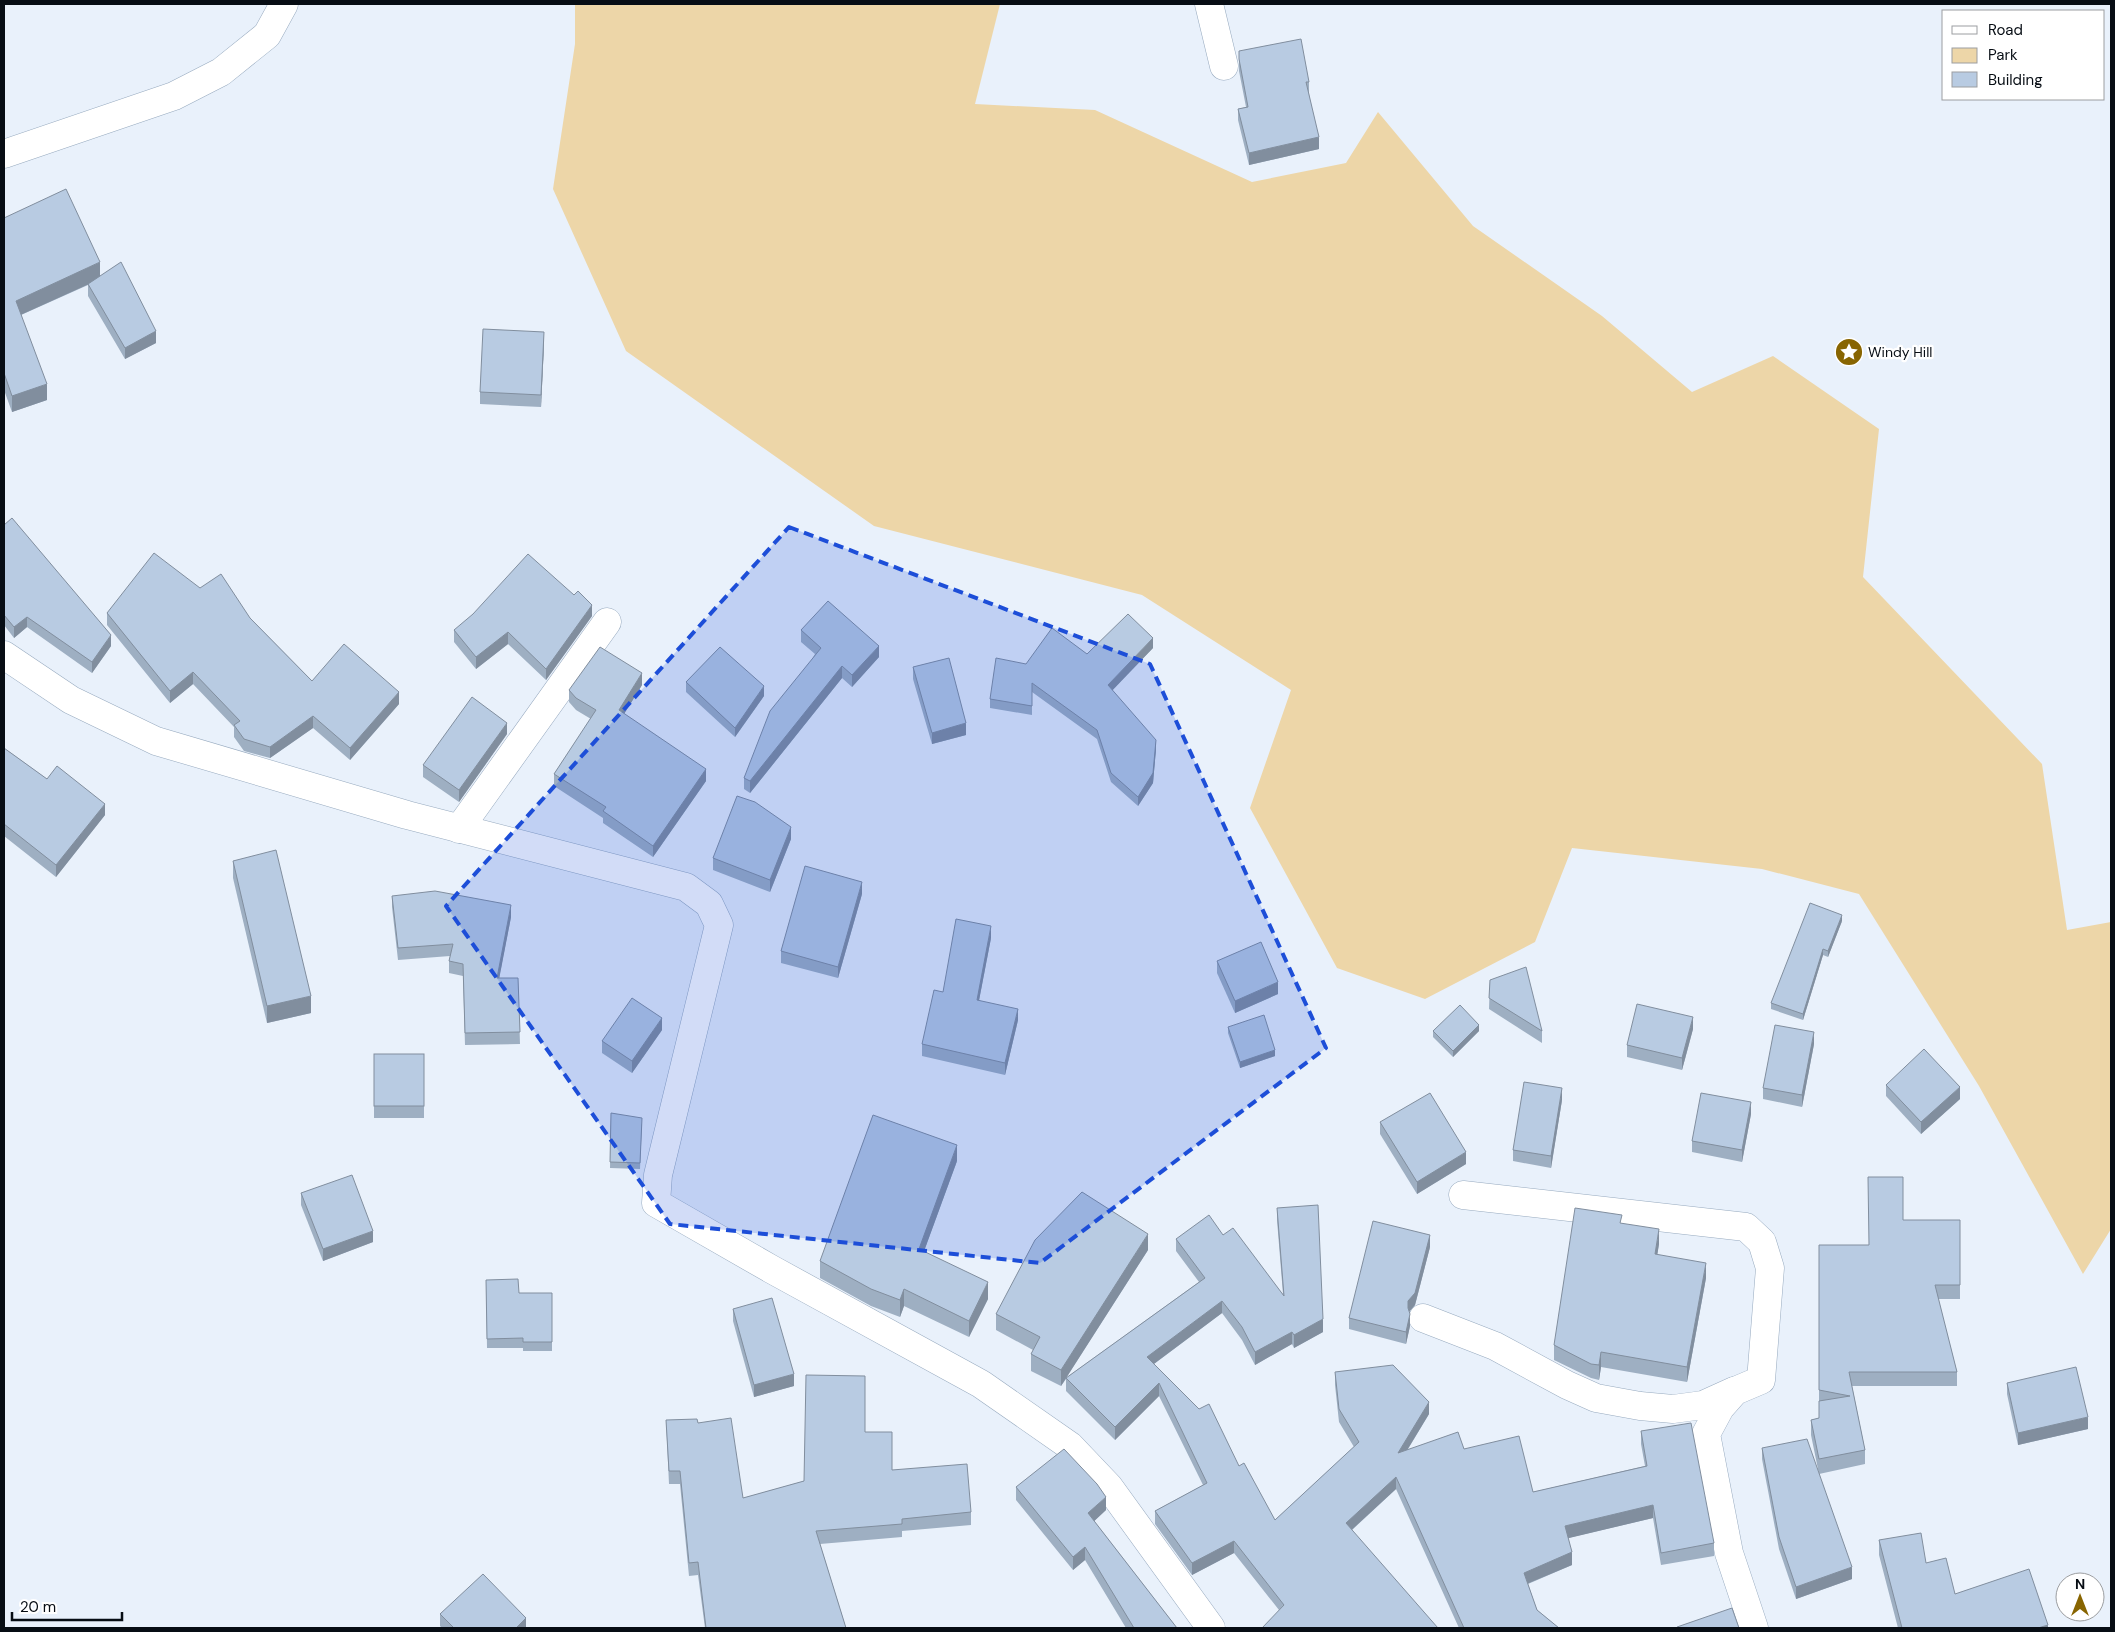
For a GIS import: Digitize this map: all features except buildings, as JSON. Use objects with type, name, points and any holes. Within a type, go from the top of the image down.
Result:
[{"type":"street","points":[[4,154],[174,96],[221,72],[267,35],[284,4]]},
{"type":"street","points":[[1209,4],[1224,66]]},
{"type":"street","points":[[459,829],[606,622]]},
{"type":"street","points":[[4,654],[71,700],[156,741],[407,816],[686,887],[709,904],[719,925],[658,1176],[656,1203],[771,1269],[982,1384],[1070,1446],[1109,1487],[1211,1628]]},
{"type":"street","points":[[1423,1318],[1496,1346],[1567,1385],[1596,1398],[1640,1406],[1673,1409],[1703,1405],[1761,1380],[1770,1268],[1762,1242],[1746,1226],[1463,1195]]},
{"type":"street","points":[[1735,1391],[1720,1408],[1706,1434],[1729,1553],[1754,1628]]},
{"type":"highlighted area","points":[[789,527],[1150,664],[1326,1048],[1040,1263],[670,1224],[446,906]]},
{"type":"green space","points":[[575,4],[1000,4],[975,104],[1095,110],[1252,182],[1346,163],[1378,112],[1473,226],[1602,316],[1692,392],[1773,356],[1879,429],[1863,577],[2042,764],[2067,930],[2111,922],[2111,1229],[2083,1274],[1979,1086],[1859,894],[1762,869],[1572,848],[1535,942],[1425,999],[1337,968],[1250,808],[1291,690],[1142,595],[874,526],[626,351],[553,189],[575,44]]},
{"type":"place","name":"Windy Hill","points":[[1849,352]]}]
